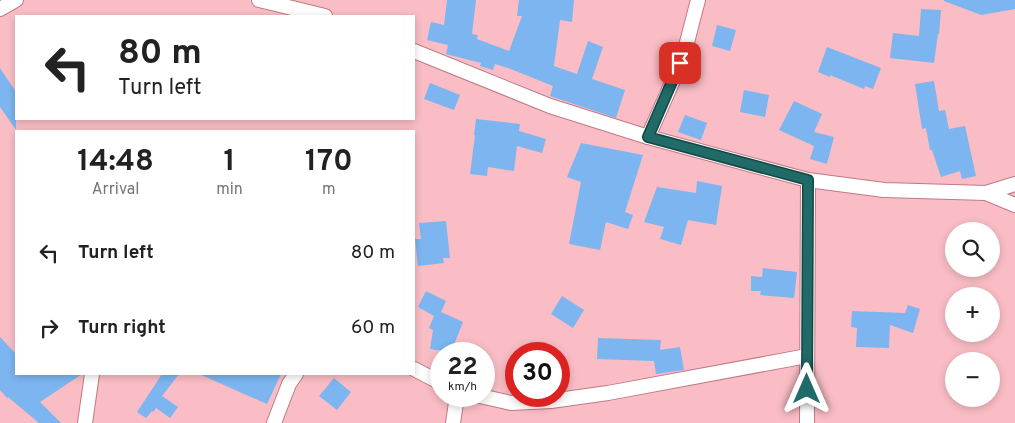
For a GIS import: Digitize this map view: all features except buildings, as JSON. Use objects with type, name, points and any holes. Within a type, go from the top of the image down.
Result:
[{"type":"street","points":[[0,10],[16,0]]},
{"type":"street","points":[[259,0],[321,15]]},
{"type":"street","points":[[648,137],[685,50],[698,0]]},
{"type":"street","points":[[415,51],[550,106],[648,137],[808,180],[884,190],[986,193],[1015,184]]},
{"type":"street","points":[[808,180],[808,423]]},
{"type":"street","points":[[986,193],[1015,205]]},
{"type":"street","points":[[495,400],[511,404],[551,401],[608,393],[807,356]]},
{"type":"street","points":[[415,370],[430,377]]},
{"type":"street","points":[[86,423],[92,375]]},
{"type":"street","points":[[274,423],[289,384],[295,375]]},
{"type":"street","points":[[452,423],[456,407]]},
{"type":"route","points":[[680,63],[648,137],[808,180],[807,389]]}]
